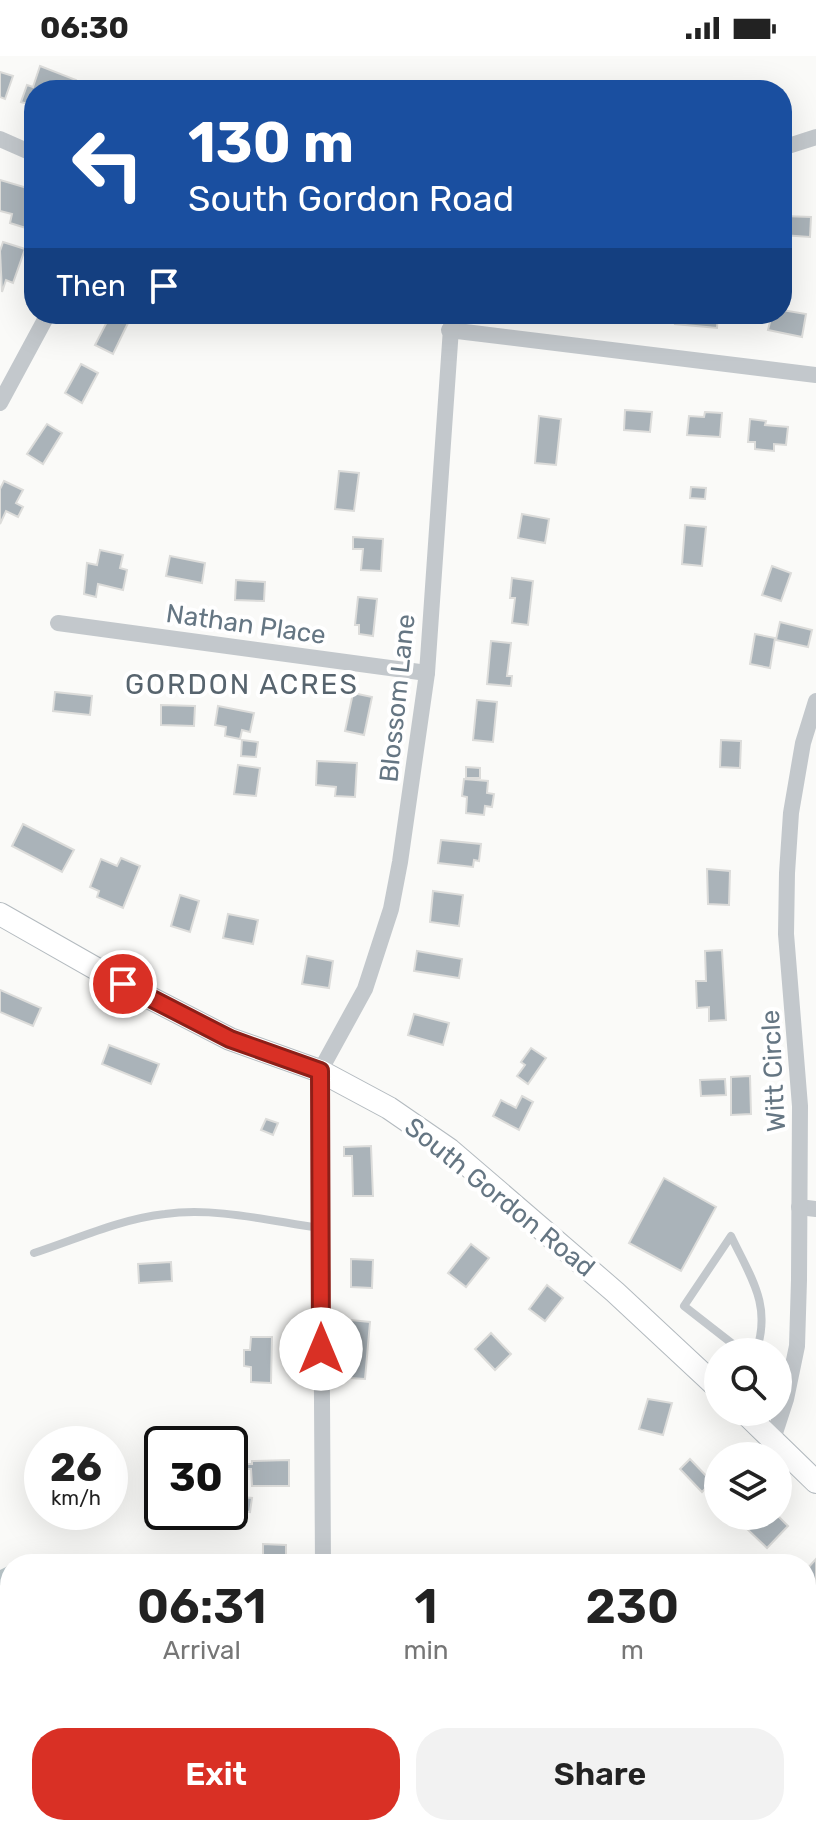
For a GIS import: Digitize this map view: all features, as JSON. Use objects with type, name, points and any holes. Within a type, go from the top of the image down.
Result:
[{"type":"street","points":[[792,145],[816,137]]},
{"type":"street","points":[[0,139],[24,150]]},
{"type":"street","points":[[0,403],[43,324]]},
{"type":"street","name":"Blossom Lane","points":[[320,1071],[365,989],[391,909],[410,800],[427,673],[450,324]]},
{"type":"street","points":[[464,324],[816,375]]},
{"type":"street","name":"Nathan Place","points":[[58,623],[427,673]]},
{"type":"street","name":"Witt Circle","points":[[792,1362],[797,1346],[808,1208],[786,934],[787,873],[791,813],[800,757],[816,701]]},
{"type":"street","name":"South Gordon Road","points":[[0,914],[123,984],[230,1039],[320,1071],[389,1108],[450,1150],[615,1292],[704,1375]]},
{"type":"street","points":[[320,1071],[323,1554]]},
{"type":"street","points":[[759,1426],[816,1482]]},
{"type":"street","name":"Witt Circle","points":[[773,1439],[776,1426]]},
{"type":"lane","points":[[34,1253],[118,1224],[166,1213],[217,1214],[320,1228]]},
{"type":"lane","points":[[725,1338],[684,1306],[731,1236],[761,1299],[760,1338]]},
{"type":"building","points":[[40,66],[76,80],[35,80]]},
{"type":"building","points":[[0,72],[13,76],[5,99],[0,97]]},
{"type":"building","points":[[0,180],[24,187],[24,227],[10,223],[12,214],[0,211]]},
{"type":"building","points":[[792,216],[811,217],[810,237],[792,236]]},
{"type":"building","points":[[3,242],[24,249],[13,283],[6,280],[2,292],[0,251]]},
{"type":"building","points":[[792,312],[806,314],[802,337],[768,330],[770,324],[792,324]]},
{"type":"building","points":[[106,324],[128,324],[113,354],[95,345]]},
{"type":"building","points":[[675,324],[717,324],[717,328]]},
{"type":"building","points":[[81,364],[98,373],[82,403],[65,393]]},
{"type":"building","points":[[625,410],[652,412],[650,432],[624,430]]},
{"type":"building","points":[[705,412],[722,413],[720,437],[687,435],[689,416],[704,417]]},
{"type":"building","points":[[539,416],[561,419],[556,465],[535,463]]},
{"type":"building","points":[[750,419],[766,421],[765,425],[788,427],[786,445],[774,444],[774,451],[755,449],[755,442],[748,442]]},
{"type":"building","points":[[47,424],[62,433],[43,464],[27,454]]},
{"type":"building","points":[[339,471],[359,473],[354,511],[335,509]]},
{"type":"building","points":[[4,481],[23,490],[16,503],[23,507],[18,517],[6,511],[0,524],[0,489]]},
{"type":"building","points":[[691,487],[706,488],[705,499],[690,498]]},
{"type":"building","points":[[522,514],[549,519],[545,543],[518,538]]},
{"type":"building","points":[[685,525],[706,527],[702,566],[682,564]]},
{"type":"building","points":[[353,537],[383,539],[381,571],[361,570],[363,549],[353,549]]},
{"type":"building","points":[[100,550],[123,555],[120,568],[127,570],[123,590],[98,584],[96,597],[84,594],[87,563],[97,565]]},
{"type":"building","points":[[170,556],[205,563],[202,583],[166,576]]},
{"type":"building","points":[[772,566],[791,573],[781,601],[762,595]]},
{"type":"building","points":[[512,578],[533,581],[528,625],[512,623],[515,598],[510,598]]},
{"type":"building","points":[[236,580],[265,582],[264,601],[235,600]]},
{"type":"building","points":[[358,597],[377,599],[373,636],[359,634],[359,625],[355,625]]},
{"type":"building","points":[[780,622],[812,630],[808,647],[776,640]]},
{"type":"building","points":[[755,634],[775,638],[770,668],[750,664]]},
{"type":"building","points":[[491,641],[511,643],[507,676],[512,676],[511,686],[487,684]]},
{"type":"building","points":[[55,692],[92,696],[90,715],[53,711]]},
{"type":"building","points":[[353,693],[372,697],[364,735],[345,731]]},
{"type":"building","points":[[477,700],[497,702],[493,742],[473,740]]},
{"type":"building","points":[[161,705],[195,706],[194,726],[161,725]]},
{"type":"building","points":[[218,706],[254,713],[250,732],[242,730],[240,739],[225,736],[226,727],[215,725]]},
{"type":"building","points":[[242,740],[258,742],[256,757],[241,756]]},
{"type":"building","points":[[721,740],[741,741],[740,768],[720,767]]},
{"type":"building","points":[[317,761],[357,763],[355,797],[335,796],[336,787],[316,785]]},
{"type":"building","points":[[238,765],[260,768],[256,796],[234,794]]},
{"type":"building","points":[[466,767],[480,768],[480,778],[466,778]]},
{"type":"building","points":[[464,779],[488,781],[487,793],[494,794],[492,807],[485,806],[484,815],[466,813],[467,797],[462,796]]},
{"type":"building","points":[[23,824],[74,850],[62,872],[12,846]]},
{"type":"building","points":[[441,840],[481,844],[479,861],[474,860],[473,867],[438,863]]},
{"type":"building","points":[[121,858],[140,866],[123,908],[97,897],[99,891],[90,887],[101,859],[117,866]]},
{"type":"building","points":[[707,869],[730,871],[729,905],[708,904]]},
{"type":"building","points":[[433,891],[463,895],[459,926],[430,922]]},
{"type":"building","points":[[180,895],[199,901],[190,932],[171,926]]},
{"type":"building","points":[[228,914],[258,920],[253,944],[223,938]]},
{"type":"building","points":[[722,950],[726,1020],[709,1021],[709,1007],[697,1008],[696,981],[706,981],[705,951]]},
{"type":"building","points":[[417,951],[462,959],[459,978],[414,971]]},
{"type":"building","points":[[307,956],[333,961],[329,988],[302,984]]},
{"type":"building","points":[[0,990],[41,1008],[33,1026],[0,1012]]},
{"type":"building","points":[[414,1014],[449,1023],[443,1045],[408,1035]]},
{"type":"building","points":[[109,1045],[159,1064],[151,1084],[102,1064]]},
{"type":"building","points":[[531,1048],[546,1058],[528,1084],[517,1076],[525,1065],[521,1062]]},
{"type":"building","points":[[750,1076],[751,1114],[731,1115],[731,1077]]},
{"type":"building","points":[[725,1079],[726,1095],[701,1096],[700,1080]]},
{"type":"building","points":[[522,1096],[533,1102],[519,1130],[493,1116],[501,1100],[516,1108]]},
{"type":"building","points":[[266,1119],[278,1123],[273,1135],[261,1130]]},
{"type":"building","points":[[371,1146],[373,1196],[353,1196],[352,1156],[344,1156],[344,1147]]},
{"type":"building","points":[[664,1178],[716,1207],[681,1271],[629,1243]]},
{"type":"building","points":[[471,1244],[489,1258],[466,1287],[448,1273]]},
{"type":"building","points":[[351,1259],[373,1260],[372,1288],[351,1287]]},
{"type":"building","points":[[171,1262],[172,1281],[139,1283],[138,1264]]},
{"type":"building","points":[[547,1285],[563,1298],[545,1321],[529,1309]]},
{"type":"building","points":[[350,1320],[370,1322],[365,1379],[350,1378],[354,1334],[349,1333]]},
{"type":"building","points":[[491,1333],[511,1354],[495,1370],[475,1349]]},
{"type":"building","points":[[251,1337],[272,1337],[271,1383],[251,1382],[251,1367],[244,1366],[244,1350],[250,1350]]},
{"type":"building","points":[[648,1399],[672,1403],[663,1435],[639,1429]]},
{"type":"building","points":[[690,1459],[704,1474],[704,1490],[702,1492],[680,1469]]},
{"type":"building","points":[[289,1460],[289,1486],[252,1486],[248,1464],[252,1461]]},
{"type":"building","points":[[248,1498],[252,1498],[248,1512]]},
{"type":"building","points":[[748,1530],[784,1530],[767,1548]]},
{"type":"building","points":[[263,1544],[286,1545],[286,1554],[263,1554]]},
{"type":"district","name":"GORDON ACRES","points":[[242,684]]},
{"type":"route","points":[[123,984],[230,1039],[320,1071],[321,1349]]}]
